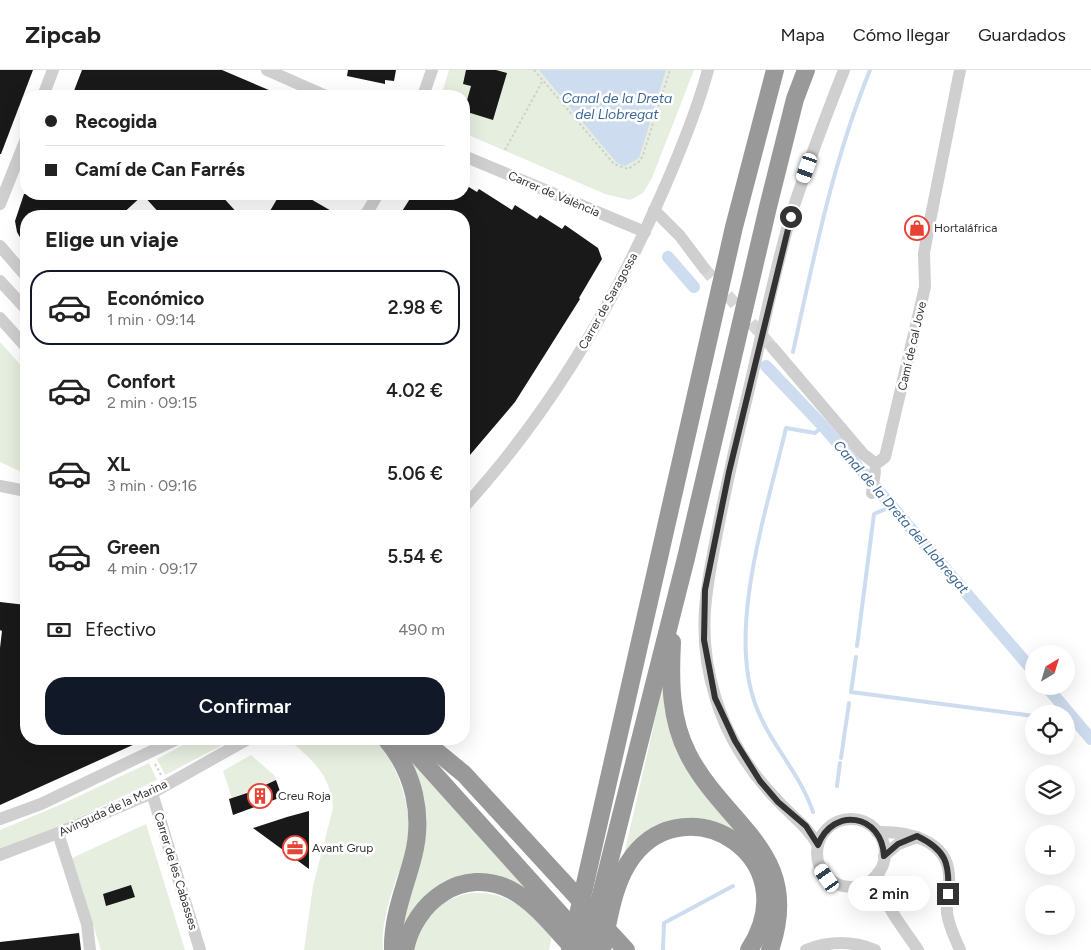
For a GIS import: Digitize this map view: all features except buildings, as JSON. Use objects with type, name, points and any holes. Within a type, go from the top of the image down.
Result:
[{"type":"highway","points":[[570,950],[581,875],[598,791],[628,694],[734,227],[775,70]]},
{"type":"highway","points":[[588,950],[606,902],[768,207],[795,99],[806,70]]},
{"type":"highway","points":[[686,558],[672,642],[670,680],[675,716],[688,753],[702,778],[756,841],[774,874],[779,910],[770,950]]},
{"type":"highway","points":[[390,745],[404,764],[418,811],[418,833],[395,918],[393,950]]},
{"type":"highway","points":[[408,745],[593,950]]},
{"type":"highway","points":[[429,745],[622,949]]},
{"type":"highway","points":[[602,950],[606,902],[632,857],[645,844],[664,833],[678,829],[694,828],[714,830],[732,839],[755,863],[765,888],[766,914],[760,934],[749,950]]},
{"type":"highway","points":[[560,950],[581,875]]},
{"type":"highway","points":[[405,950],[414,922],[428,904],[452,888],[477,884],[495,885],[510,890],[522,897],[535,907],[575,950]]},
{"type":"street","points":[[45,90],[53,70]]},
{"type":"street","points":[[267,70],[312,90]]},
{"type":"street","points":[[425,90],[432,70]]},
{"type":"street","name":"Carrer de Saragossa","points":[[470,500],[552,397],[614,293],[677,158],[708,70]]},
{"type":"street","points":[[818,845],[806,826],[778,802],[760,781],[725,721],[715,698],[708,668],[703,614],[705,590],[729,472],[791,217],[818,135],[844,70]]},
{"type":"street","name":"Camí de cal Jove","points":[[878,471],[885,457],[925,288],[924,253],[960,70]]},
{"type":"street","points":[[0,204],[20,154]]},
{"type":"street","name":"Carrer de València","points":[[470,159],[644,232]]},
{"type":"street","points":[[654,210],[680,236],[704,268]]},
{"type":"street","points":[[0,246],[20,269]]},
{"type":"street","points":[[0,281],[6,293],[20,304]]},
{"type":"street","points":[[0,318],[20,340]]},
{"type":"street","points":[[772,348],[878,471],[872,493]]},
{"type":"street","points":[[0,477],[20,489]]},
{"type":"street","points":[[0,486],[20,490]]},
{"type":"street","points":[[0,820],[41,804],[164,745]]},
{"type":"street","name":"Avinguda de la Marina","points":[[0,855],[58,834],[152,793],[237,745]]},
{"type":"street","name":"Carrer de les Cabasses","points":[[152,793],[200,950]]},
{"type":"street","points":[[858,820],[869,825],[877,832],[884,847],[884,856],[878,873],[870,881],[859,886],[848,887],[836,884],[827,878],[820,868],[817,857],[818,845],[827,829],[836,823],[858,820]]},
{"type":"street","points":[[806,826],[827,829]]},
{"type":"street","points":[[877,832],[904,833],[917,836],[934,845],[947,863],[947,914],[950,928],[960,950]]},
{"type":"street","points":[[58,834],[87,924],[90,950]]},
{"type":"street","points":[[884,856],[898,844],[917,836]]},
{"type":"street","points":[[878,873],[881,892],[888,908],[918,950]]},
{"type":"street","points":[[806,950],[824,944],[846,943],[875,950]]},
{"type":"path","points":[[534,70],[542,82],[614,164],[628,169],[640,161],[643,154],[670,70]]},
{"type":"path","points":[[505,150],[542,82]]},
{"type":"path","points":[[154,761],[162,777]]},
{"type":"shaded area","points":[[449,70],[694,70],[652,178],[643,193],[630,200],[605,194],[470,136],[470,90],[443,90]]},
{"type":"shaded area","points":[[0,342],[20,364],[20,471],[0,462]]},
{"type":"shaded area","points":[[663,685],[665,686],[666,701],[741,836],[705,822],[624,855]]},
{"type":"shaded area","points":[[183,745],[222,745],[165,775],[157,759]]},
{"type":"shaded area","points":[[295,745],[380,745],[392,763],[398,777],[407,808],[409,840],[407,854],[395,882],[388,907],[384,924],[383,950],[304,950],[313,886],[333,808],[324,776]]},
{"type":"shaded area","points":[[396,745],[400,745],[556,920],[470,876],[400,934],[420,851]]},
{"type":"shaded area","points":[[251,755],[275,776],[276,780],[232,798],[223,771]]},
{"type":"shaded area","points":[[149,763],[157,780],[63,825],[0,850],[0,830],[62,804]]},
{"type":"shaded area","points":[[146,824],[185,950],[101,950],[72,858]]},
{"type":"shaded area","points":[[471,893],[495,895],[517,904],[535,918],[552,936],[549,950],[413,950],[426,919],[440,905],[459,896]]},
{"type":"water","name":"Canal de la Dreta del Llobregat","points":[[539,70],[666,70],[639,158],[625,166],[617,163]]},
{"type":"waterway","points":[[793,352],[835,174],[845,139],[870,70]]},
{"type":"waterway","name":"Canal de la Dreta del Llobregat","points":[[668,257],[694,287]]},
{"type":"waterway","name":"Canal de la Dreta del Llobregat","points":[[766,366],[823,426],[1025,662]]},
{"type":"waterway","points":[[813,812],[801,784],[769,733],[756,706],[748,675],[746,641],[753,567],[786,428],[815,433],[823,426]]},
{"type":"waterway","points":[[857,646],[874,514],[892,506]]},
{"type":"waterway","points":[[856,657],[851,692],[1025,715]]},
{"type":"waterway","name":"Canal de la Dreta del Llobregat","points":[[1054,695],[1091,739]]},
{"type":"waterway","points":[[841,758],[849,703]]},
{"type":"waterway","points":[[837,786],[840,763]]},
{"type":"waterway","points":[[663,950],[664,923],[733,886]]},
{"type":"tunnel","points":[[704,268],[772,347]]},
{"type":"place","name":"Hortaláfrica","points":[[917,228]]},
{"type":"place","name":"Creu Roja","points":[[260,796]]},
{"type":"place","name":"Avant Grup","points":[[295,848]]},
{"type":"route","points":[[791,217],[729,472],[705,590],[703,614],[708,668],[715,698],[735,741],[749,765],[778,802],[806,826],[818,845],[821,836],[827,829],[836,823],[847,820],[858,820],[869,825],[877,832],[884,847],[884,856],[898,844],[917,836],[934,845],[941,852],[947,863],[949,875],[948,894]]}]
